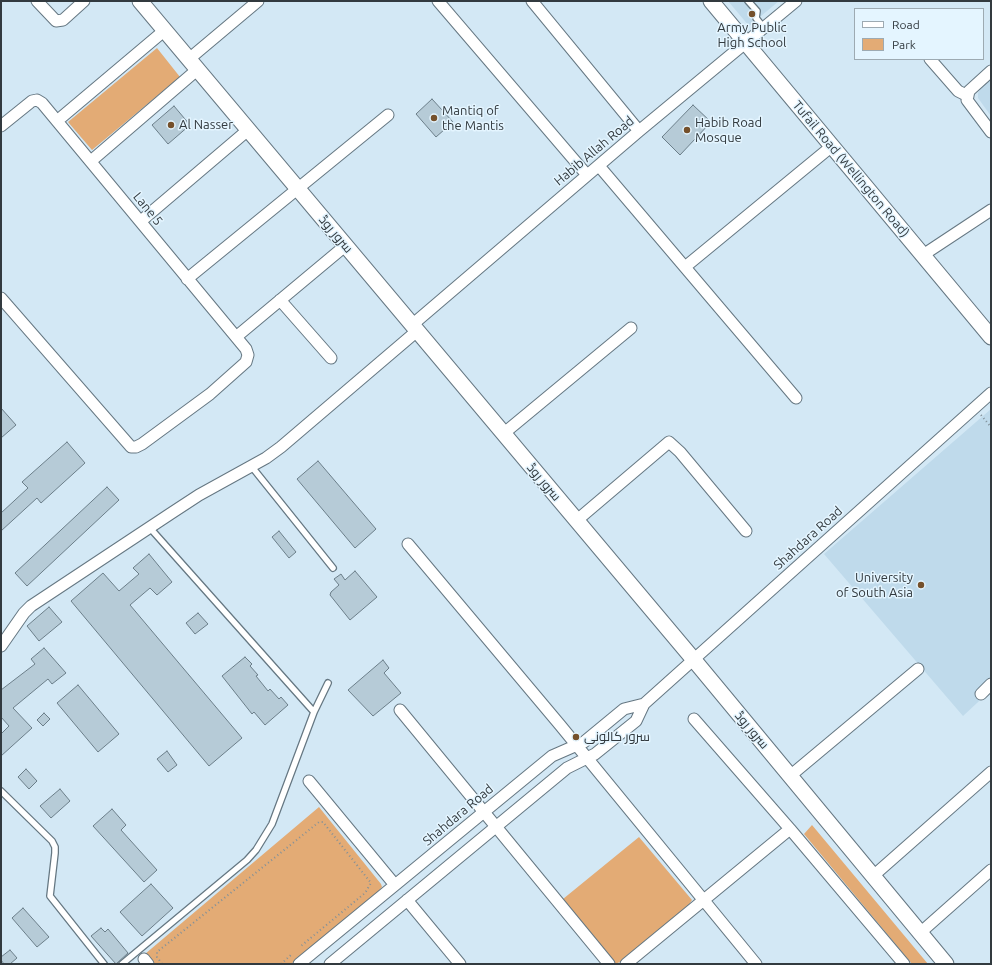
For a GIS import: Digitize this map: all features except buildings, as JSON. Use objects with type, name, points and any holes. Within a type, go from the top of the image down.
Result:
[{"type":"street","points":[[37,1],[56,21],[63,20],[84,1]]},
{"type":"street","name":"سرور روڈ","points":[[140,1],[694,660],[872,877],[946,964]]},
{"type":"street","points":[[90,161],[194,64],[258,1]]},
{"type":"street","points":[[438,1],[587,175]]},
{"type":"street","points":[[532,1],[639,131]]},
{"type":"street","name":"Tufail Road (Wellington Road)","points":[[711,1],[991,337]]},
{"type":"street","name":"Habib Allah Road","points":[[1,646],[24,613],[31,606],[200,495],[252,466],[281,447],[587,175],[796,1]]},
{"type":"street","points":[[57,121],[165,30]]},
{"type":"street","points":[[931,60],[958,91],[968,96]]},
{"type":"street","points":[[991,71],[975,84],[969,91],[966,100],[991,132]]},
{"type":"street","name":"Lane 5","points":[[1,126],[32,101],[37,100],[42,103],[246,349],[248,355],[246,362],[242,367],[210,394],[142,444],[136,447],[131,447],[122,439],[1,298]]},
{"type":"street","points":[[187,279],[388,115]]},
{"type":"street","points":[[141,221],[248,130]]},
{"type":"street","points":[[685,267],[832,146]]},
{"type":"street","points":[[599,166],[796,398]]},
{"type":"street","points":[[923,255],[991,210]]},
{"type":"street","points":[[236,337],[345,246]]},
{"type":"street","points":[[280,300],[330,358]]},
{"type":"street","points":[[504,434],[631,328]]},
{"type":"street","name":"Shahdara Road","points":[[330,964],[567,768],[588,758],[608,745],[636,721],[644,704],[991,393]]},
{"type":"street","points":[[576,521],[669,442],[680,452],[746,531]]},
{"type":"street","points":[[408,544],[588,758],[756,964]]},
{"type":"street","points":[[790,776],[918,669]]},
{"type":"street","points":[[981,694],[991,684]]},
{"type":"street","name":"Shahdara Road","points":[[299,964],[552,756],[577,745],[595,734],[624,708],[644,704]]},
{"type":"street","points":[[400,710],[608,964]]},
{"type":"street","points":[[694,718],[904,964]]},
{"type":"street","points":[[872,877],[991,772]]},
{"type":"street","points":[[309,781],[395,886]]},
{"type":"street","points":[[626,964],[790,829]]},
{"type":"street","points":[[920,933],[991,870]]},
{"type":"street","points":[[407,900],[460,964]]},
{"type":"lane","points":[[748,1],[757,10],[756,18],[764,28]]},
{"type":"lane","points":[[252,466],[333,568]]},
{"type":"lane","points":[[150,528],[314,712]]},
{"type":"lane","points":[[122,964],[247,860],[256,850],[272,824],[314,712],[328,683]]},
{"type":"lane","points":[[1,791],[52,841],[55,847],[55,853],[50,896],[104,964]]},
{"type":"path","points":[[975,407],[991,427]]},
{"type":"path","points":[[162,964],[157,957],[157,952],[315,823],[323,822],[371,883],[370,888],[281,964]]},
{"type":"shaded area","name":"Army Public High School","points":[[728,1],[779,1],[749,26]]},
{"type":"shaded area","points":[[991,79],[991,116],[978,98],[978,93],[981,88]]},
{"type":"shaded area","name":"University of South Asia","points":[[991,409],[991,690],[963,716],[824,554]]},
{"type":"green space","points":[[157,48],[180,77],[92,150],[68,122]]},
{"type":"green space","points":[[319,807],[381,884],[382,887],[378,892],[291,964],[154,964],[145,954]]},
{"type":"green space","points":[[812,825],[928,964],[912,964],[804,834]]},
{"type":"green space","points":[[639,837],[692,900],[688,906],[620,962],[615,964],[563,899]]},
{"type":"place","name":"Army Public High School","points":[[752,14]]},
{"type":"place","name":"Mantiq of the Mantis","points":[[434,118]]},
{"type":"place","name":"Al Nasser","points":[[171,125]]},
{"type":"place","name":"Habib Road Mosque","points":[[687,130]]},
{"type":"place","name":"University of South Asia","points":[[921,585]]},
{"type":"place","name":"سرور کالونی","points":[[576,737]]}]
